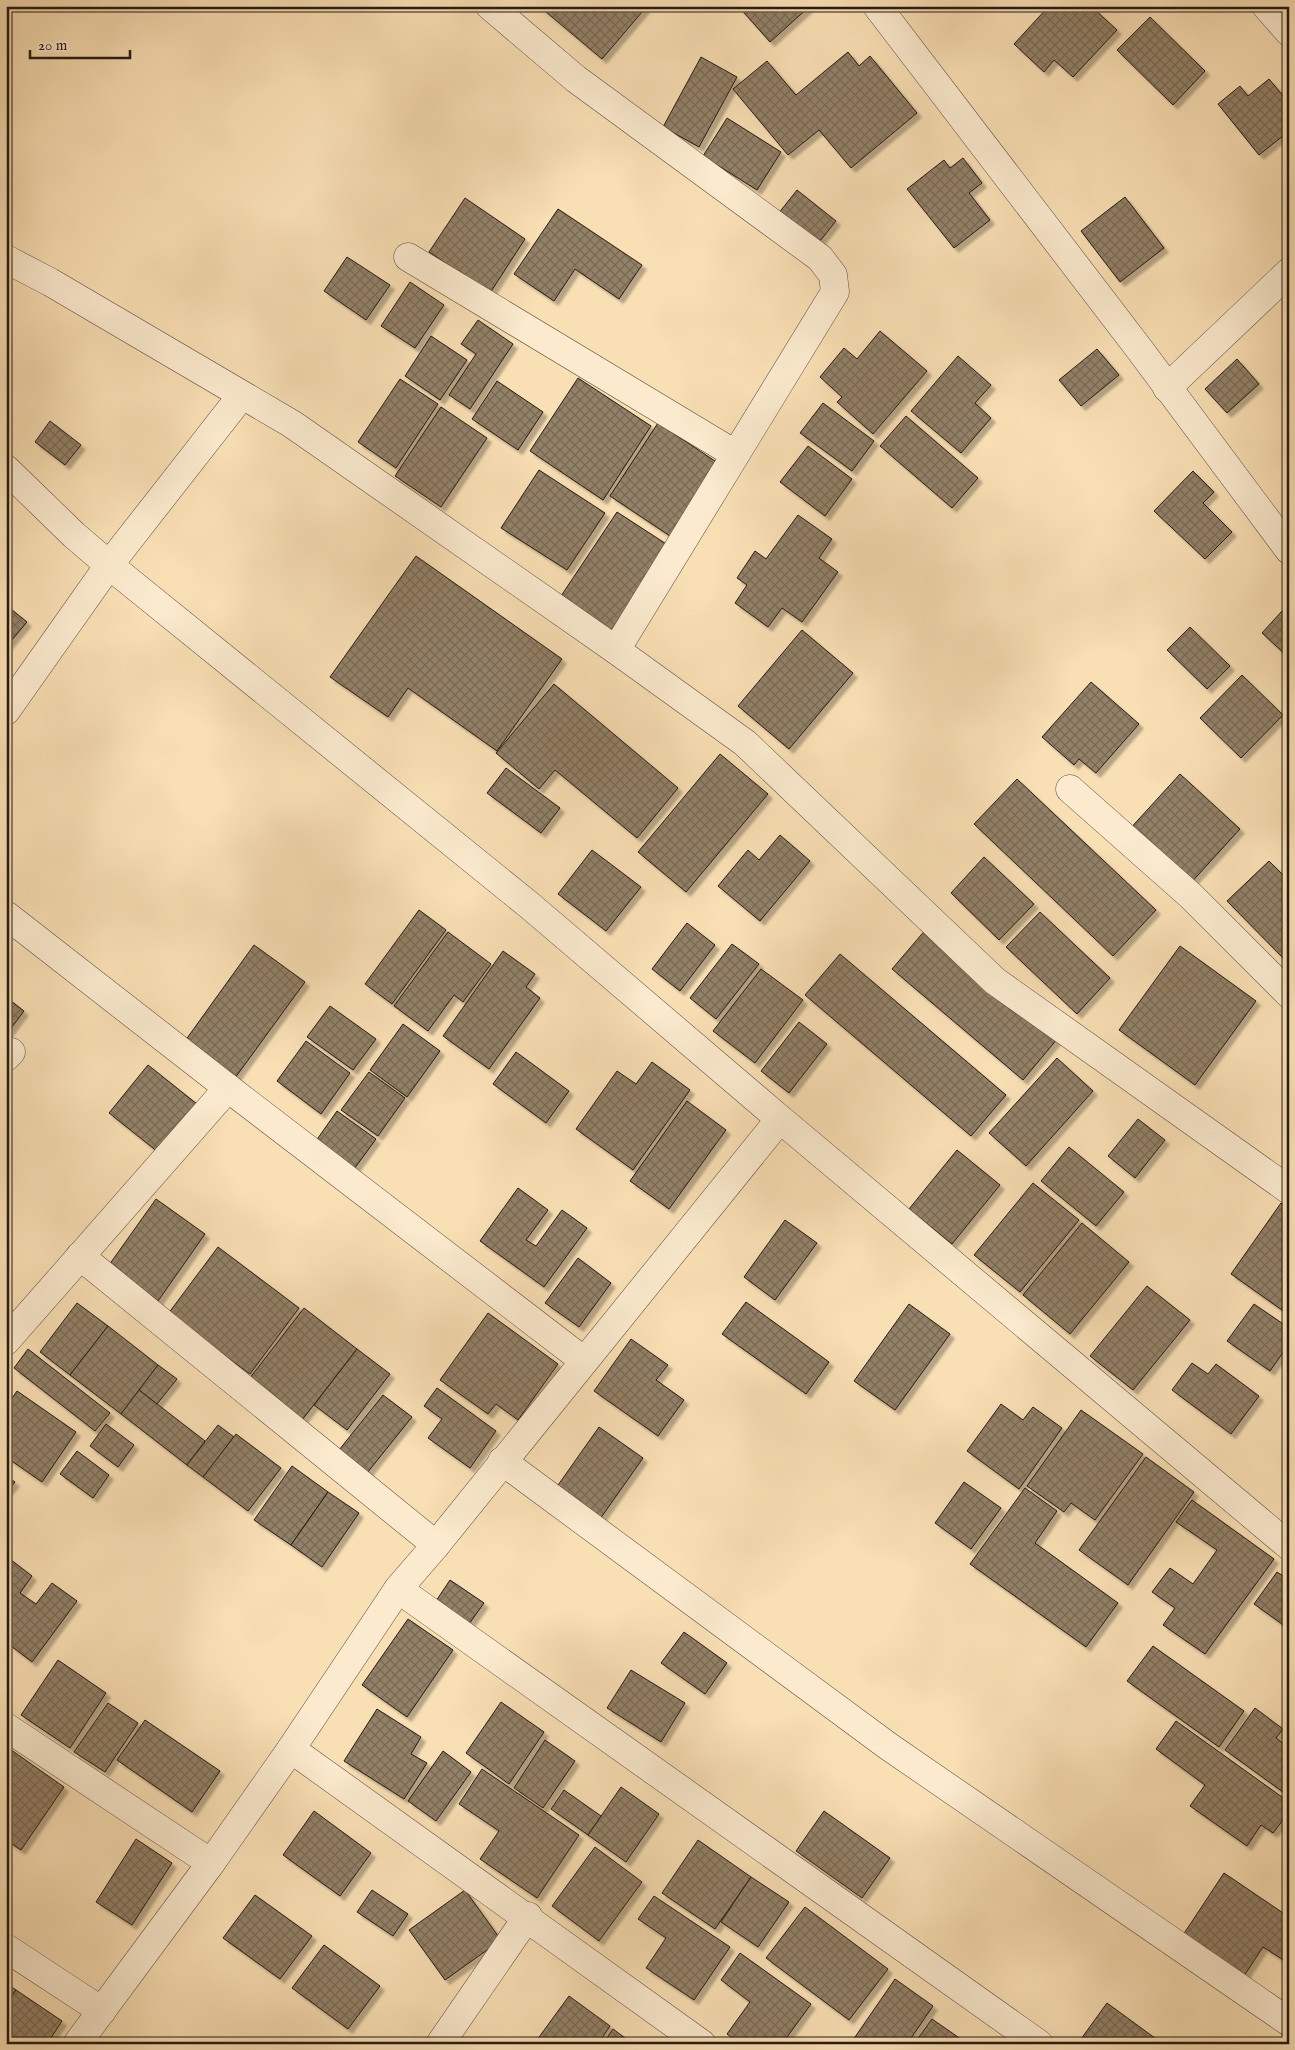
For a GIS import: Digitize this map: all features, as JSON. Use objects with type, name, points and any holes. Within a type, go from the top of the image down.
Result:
[{"type":"street","points":[[490,6],[576,79],[820,258],[833,276],[835,292],[616,650]]},
{"type":"street","points":[[876,6],[1289,550]]},
{"type":"street","points":[[1266,6],[1289,32]]},
{"type":"street","points":[[408,257],[735,454]]},
{"type":"street","points":[[6,259],[292,424],[616,650],[745,743],[995,981],[1289,1190]]},
{"type":"street","points":[[1167,388],[1289,272]]},
{"type":"street","points":[[6,711],[109,565],[242,395]]},
{"type":"street","points":[[6,469],[74,535],[109,565],[529,904],[780,1118],[1289,1546]]},
{"type":"street","points":[[1070,789],[1191,896],[1289,994]]},
{"type":"street","points":[[6,915],[228,1088],[584,1360]]},
{"type":"street","points":[[6,1341],[228,1088]]},
{"type":"street","points":[[77,2044],[211,1863],[291,1749],[398,1589],[436,1545],[780,1118]]},
{"type":"street","points":[[80,1256],[436,1545]]},
{"type":"street","points":[[502,1461],[888,1746],[1289,2022]]},
{"type":"street","points":[[398,1589],[1039,2044]]},
{"type":"street","points":[[6,1727],[211,1863]]},
{"type":"street","points":[[291,1749],[528,1916],[702,2044]]},
{"type":"street","points":[[440,2044],[528,1916]]},
{"type":"street","points":[[6,1948],[102,2010]]},
{"type":"building","points":[[539,6],[647,6],[602,59]]},
{"type":"building","points":[[738,6],[810,6],[770,42]]},
{"type":"building","points":[[1049,6],[1091,6],[1117,30],[1073,77],[1054,60],[1044,72],[1014,44]]},
{"type":"building","points":[[1150,17],[1205,71],[1173,105],[1117,50]]},
{"type":"building","points":[[848,52],[859,66],[870,56],[917,113],[851,168],[819,130],[788,155],[733,89],[767,61],[796,95]]},
{"type":"building","points":[[701,57],[737,77],[699,147],[663,127]]},
{"type":"building","points":[[1269,79],[1289,103],[1289,131],[1259,155],[1218,104],[1240,86],[1248,96]]},
{"type":"building","points":[[727,118],[781,152],[757,190],[703,156]]},
{"type":"building","points":[[963,158],[982,183],[969,193],[990,220],[954,248],[907,189],[944,160],[950,168]]},
{"type":"building","points":[[797,190],[836,221],[816,246],[778,214]]},
{"type":"building","points":[[1125,197],[1164,248],[1120,282],[1081,231]]},
{"type":"building","points":[[465,198],[525,239],[490,293],[429,252]]},
{"type":"building","points":[[558,209],[642,265],[619,299],[575,269],[554,301],[514,274]]},
{"type":"building","points":[[347,257],[390,285],[366,320],[324,291]]},
{"type":"building","points":[[410,282],[444,305],[415,348],[381,326]]},
{"type":"building","points":[[478,320],[513,344],[470,409],[449,395],[476,354],[461,344]]},
{"type":"building","points":[[880,331],[927,371],[873,434],[837,402],[842,397],[820,377],[844,348],[857,359]]},
{"type":"building","points":[[431,336],[467,360],[440,400],[405,376]]},
{"type":"building","points":[[1097,349],[1119,375],[1081,406],[1059,380]]},
{"type":"building","points":[[958,356],[991,385],[975,403],[991,418],[961,453],[911,411]]},
{"type":"building","points":[[1237,359],[1259,384],[1227,413],[1205,389]]},
{"type":"building","points":[[578,378],[651,426],[603,500],[530,451]]},
{"type":"building","points":[[400,379],[438,404],[396,468],[358,442]]},
{"type":"building","points":[[497,381],[543,412],[518,450],[472,419]]},
{"type":"building","points":[[823,403],[874,441],[852,471],[800,433]]},
{"type":"building","points":[[441,407],[487,438],[441,507],[395,476]]},
{"type":"building","points":[[906,416],[978,478],[952,508],[880,446]]},
{"type":"building","points":[[50,421],[81,445],[65,465],[35,442]]},
{"type":"building","points":[[658,423],[724,467],[676,540],[610,496]]},
{"type":"building","points":[[808,446],[852,479],[825,516],[780,482]]},
{"type":"building","points":[[539,470],[605,513],[567,570],[501,528]]},
{"type":"building","points":[[1193,471],[1214,492],[1203,503],[1232,532],[1205,559],[1154,511]]},
{"type":"building","points":[[617,512],[674,549],[617,637],[559,599]]},
{"type":"building","points":[[798,515],[832,539],[819,558],[838,572],[802,622],[782,608],[768,627],[735,603],[747,585],[737,578],[755,551],[766,559]]},
{"type":"building","points":[[416,556],[562,659],[497,751],[408,688],[388,717],[330,677]]},
{"type":"building","points":[[6,605],[27,622],[6,647]]},
{"type":"building","points":[[1282,611],[1289,617],[1289,658],[1262,633]]},
{"type":"building","points":[[1190,627],[1230,666],[1207,689],[1167,650]]},
{"type":"building","points":[[802,630],[853,673],[789,749],[738,706]]},
{"type":"building","points":[[1242,675],[1283,715],[1241,758],[1200,718]]},
{"type":"building","points":[[1091,682],[1139,724],[1096,773],[1079,759],[1074,765],[1042,737]]},
{"type":"building","points":[[554,684],[678,788],[637,838],[555,770],[539,789],[496,753]]},
{"type":"building","points":[[720,754],[768,794],[686,892],[638,852]]},
{"type":"building","points":[[506,768],[560,808],[541,833],[487,793]]},
{"type":"building","points":[[1180,774],[1240,829],[1188,886],[1128,831]]},
{"type":"building","points":[[1017,779],[1156,910],[1113,956],[974,824]]},
{"type":"building","points":[[780,835],[810,861],[760,921],[718,886],[748,850],[759,860]]},
{"type":"building","points":[[592,850],[641,887],[606,931],[558,894]]},
{"type":"building","points":[[984,857],[1034,904],[999,940],[951,893]]},
{"type":"building","points":[[1269,861],[1289,881],[1289,964],[1227,901]]},
{"type":"building","points":[[419,910],[446,930],[392,1004],[365,984]]},
{"type":"building","points":[[1040,912],[1110,978],[1077,1014],[1006,947]]},
{"type":"building","points":[[687,923],[715,945],[680,991],[652,969]]},
{"type":"building","points":[[927,928],[1058,1038],[1023,1080],[892,969]]},
{"type":"building","points":[[448,932],[491,964],[463,1002],[454,995],[428,1031],[394,1006]]},
{"type":"building","points":[[732,944],[759,964],[716,1019],[690,998]]},
{"type":"building","points":[[254,945],[305,982],[235,1078],[185,1041]]},
{"type":"building","points":[[1180,946],[1256,1001],[1195,1085],[1119,1030]]},
{"type":"building","points":[[503,951],[535,974],[526,987],[540,998],[489,1069],[443,1036]]},
{"type":"building","points":[[840,954],[1006,1095],[971,1136],[805,995]]},
{"type":"building","points":[[761,969],[803,1000],[755,1063],[713,1031]]},
{"type":"building","points":[[6,997],[24,1011],[6,1035]]},
{"type":"building","points":[[330,1006],[376,1039],[353,1070],[307,1037]]},
{"type":"building","points":[[799,1022],[827,1044],[789,1093],[761,1071]]},
{"type":"building","points":[[403,1024],[440,1051],[407,1097],[370,1070]]},
{"type":"building","points":[[306,1041],[350,1073],[321,1114],[277,1081]]},
{"type":"building","points":[[516,1052],[569,1091],[546,1123],[493,1084]]},
{"type":"building","points":[[1057,1058],[1093,1091],[1026,1166],[989,1133]]},
{"type":"building","points":[[652,1062],[690,1090],[633,1170],[576,1129],[617,1071],[636,1084]]},
{"type":"building","points":[[148,1065],[197,1104],[158,1152],[109,1113]]},
{"type":"building","points":[[369,1072],[405,1098],[378,1136],[341,1110]]},
{"type":"building","points":[[687,1101],[726,1130],[669,1209],[630,1181]]},
{"type":"building","points":[[337,1111],[376,1139],[349,1176],[311,1148]]},
{"type":"building","points":[[1138,1119],[1165,1140],[1135,1178],[1108,1156]]},
{"type":"building","points":[[1069,1147],[1124,1192],[1096,1226],[1041,1181]]},
{"type":"building","points":[[957,1150],[1000,1185],[952,1244],[909,1209]]},
{"type":"building","points":[[1033,1183],[1079,1220],[1020,1292],[974,1255]]},
{"type":"building","points":[[518,1188],[548,1210],[526,1240],[536,1246],[562,1210],[587,1228],[544,1287],[480,1241]]},
{"type":"building","points":[[156,1199],[205,1234],[158,1301],[109,1265]]},
{"type":"building","points":[[1281,1203],[1289,1209],[1289,1315],[1231,1274]]},
{"type":"building","points":[[785,1220],[817,1243],[775,1300],[744,1277]]},
{"type":"building","points":[[1082,1223],[1129,1262],[1070,1334],[1023,1295]]},
{"type":"building","points":[[218,1247],[299,1308],[250,1374],[168,1314]]},
{"type":"building","points":[[578,1258],[611,1283],[579,1327],[545,1303]]},
{"type":"building","points":[[1147,1286],[1190,1320],[1133,1390],[1090,1356]]},
{"type":"building","points":[[746,1302],[829,1362],[806,1394],[722,1334]]},
{"type":"building","points":[[77,1303],[108,1326],[70,1375],[40,1352]]},
{"type":"building","points":[[909,1304],[950,1334],[895,1410],[854,1381]]},
{"type":"building","points":[[1254,1304],[1289,1328],[1289,1344],[1270,1371],[1227,1341]]},
{"type":"building","points":[[304,1308],[357,1349],[299,1424],[246,1383]]},
{"type":"building","points":[[488,1313],[558,1364],[518,1420],[496,1404],[488,1414],[440,1380]]},
{"type":"building","points":[[108,1326],[158,1365],[121,1414],[70,1375]]},
{"type":"building","points":[[631,1339],[668,1365],[656,1380],[684,1400],[658,1436],[594,1391]]},
{"type":"building","points":[[28,1349],[110,1413],[95,1431],[14,1368]]},
{"type":"building","points":[[357,1349],[390,1374],[347,1430],[314,1405]]},
{"type":"building","points":[[1192,1363],[1208,1374],[1216,1364],[1259,1396],[1231,1434],[1172,1390]]},
{"type":"building","points":[[158,1365],[177,1379],[157,1404],[139,1390]]},
{"type":"building","points":[[437,1388],[496,1431],[470,1468],[428,1438],[442,1419],[424,1406]]},
{"type":"building","points":[[139,1390],[205,1441],[187,1465],[121,1414]]},
{"type":"building","points":[[17,1391],[76,1432],[42,1482],[6,1457],[6,1407]]},
{"type":"building","points":[[383,1395],[412,1417],[363,1478],[335,1455]]},
{"type":"building","points":[[1001,1404],[1023,1420],[1033,1407],[1062,1428],[1019,1489],[967,1451]]},
{"type":"building","points":[[1081,1410],[1143,1454],[1095,1520],[1071,1503],[1064,1512],[1027,1486]]},
{"type":"building","points":[[106,1424],[134,1445],[118,1467],[90,1446]]},
{"type":"building","points":[[218,1425],[234,1437],[203,1477],[187,1465]]},
{"type":"building","points":[[599,1427],[643,1458],[600,1519],[556,1488]]},
{"type":"building","points":[[236,1434],[281,1468],[248,1511],[203,1477]]},
{"type":"building","points":[[77,1451],[109,1475],[93,1498],[60,1474]]},
{"type":"building","points":[[1146,1457],[1194,1492],[1128,1585],[1079,1550]]},
{"type":"building","points":[[292,1466],[328,1492],[291,1545],[254,1520]]},
{"type":"building","points":[[6,1476],[15,1482],[6,1493]]},
{"type":"building","points":[[964,1482],[1001,1508],[971,1549],[935,1523]]},
{"type":"building","points":[[1025,1488],[1057,1511],[1035,1543],[1118,1603],[1086,1647],[970,1564]]},
{"type":"building","points":[[328,1492],[359,1513],[322,1567],[291,1545]]},
{"type":"building","points":[[1192,1500],[1274,1559],[1205,1654],[1163,1625],[1175,1608],[1152,1592],[1170,1568],[1193,1584],[1217,1550],[1176,1522]]},
{"type":"building","points":[[6,1556],[32,1576],[20,1593],[36,1604],[52,1583],[77,1601],[32,1662],[6,1642]]},
{"type":"building","points":[[1277,1572],[1289,1580],[1289,1629],[1254,1604]]},
{"type":"building","points":[[450,1580],[484,1603],[469,1624],[436,1601]]},
{"type":"building","points":[[408,1619],[453,1650],[407,1717],[362,1685]]},
{"type":"building","points":[[684,1632],[727,1663],[705,1694],[661,1663]]},
{"type":"building","points":[[1153,1646],[1244,1711],[1219,1747],[1127,1681]]},
{"type":"building","points":[[58,1660],[106,1693],[70,1748],[21,1715]]},
{"type":"building","points":[[631,1670],[685,1703],[661,1742],[607,1708]]},
{"type":"building","points":[[501,1702],[544,1732],[509,1784],[466,1753]]},
{"type":"building","points":[[108,1703],[138,1723],[105,1772],[74,1752]]},
{"type":"building","points":[[1255,1708],[1283,1729],[1276,1738],[1289,1748],[1287,1795],[1225,1750]]},
{"type":"building","points":[[377,1709],[421,1737],[411,1754],[427,1763],[404,1799],[344,1761]]},
{"type":"building","points":[[145,1720],[220,1771],[192,1812],[117,1760]]},
{"type":"building","points":[[1176,1721],[1289,1802],[1289,1812],[1273,1833],[1261,1825],[1247,1846],[1190,1806],[1205,1785],[1156,1749]]},
{"type":"building","points":[[545,1740],[575,1761],[543,1808],[514,1788]]},
{"type":"building","points":[[7,1747],[64,1787],[21,1850],[6,1840]]},
{"type":"building","points":[[443,1751],[471,1772],[436,1821],[408,1801]]},
{"type":"building","points":[[482,1769],[579,1835],[537,1898],[480,1859],[499,1831],[459,1804]]},
{"type":"building","points":[[621,1787],[659,1814],[626,1862],[588,1835]]},
{"type":"building","points":[[564,1790],[601,1816],[588,1835],[551,1809]]},
{"type":"building","points":[[314,1811],[371,1853],[340,1896],[283,1855]]},
{"type":"building","points":[[824,1811],[890,1858],[862,1898],[796,1851]]},
{"type":"building","points":[[136,1839],[172,1863],[132,1925],[96,1902]]},
{"type":"building","points":[[698,1840],[751,1877],[715,1929],[662,1893]]},
{"type":"building","points":[[595,1847],[642,1882],[599,1941],[552,1906]]},
{"type":"building","points":[[1224,1873],[1289,1917],[1289,1955],[1285,1961],[1263,1947],[1242,1979],[1181,1938]]},
{"type":"building","points":[[751,1877],[789,1902],[758,1947],[721,1922]]},
{"type":"building","points":[[372,1890],[408,1914],[393,1936],[357,1912]]},
{"type":"building","points":[[465,1890],[501,1940],[445,1980],[409,1930]]},
{"type":"building","points":[[255,1895],[312,1936],[280,1979],[223,1938]]},
{"type":"building","points":[[654,1896],[730,1947],[694,2000],[646,1968],[666,1938],[638,1919]]},
{"type":"building","points":[[805,1907],[888,1969],[849,2020],[766,1958]]},
{"type":"building","points":[[324,1945],[380,1986],[348,2029],[292,1988]]},
{"type":"building","points":[[740,1953],[811,2004],[782,2044],[740,2044],[727,2034],[750,2002],[721,1980]]},
{"type":"building","points":[[895,1979],[933,2006],[907,2044],[858,2044],[853,2040]]},
{"type":"building","points":[[6,1983],[16,1990],[6,2004]]},
{"type":"building","points":[[16,1990],[62,2021],[47,2044],[6,2044],[6,2004]]},
{"type":"building","points":[[569,1996],[610,2026],[598,2044],[534,2044]]},
{"type":"building","points":[[1107,2003],[1163,2044],[1088,2044],[1081,2039]]},
{"type":"building","points":[[932,2019],[968,2044],[914,2044]]},
{"type":"building","points":[[613,2029],[633,2044],[603,2044]]}]
